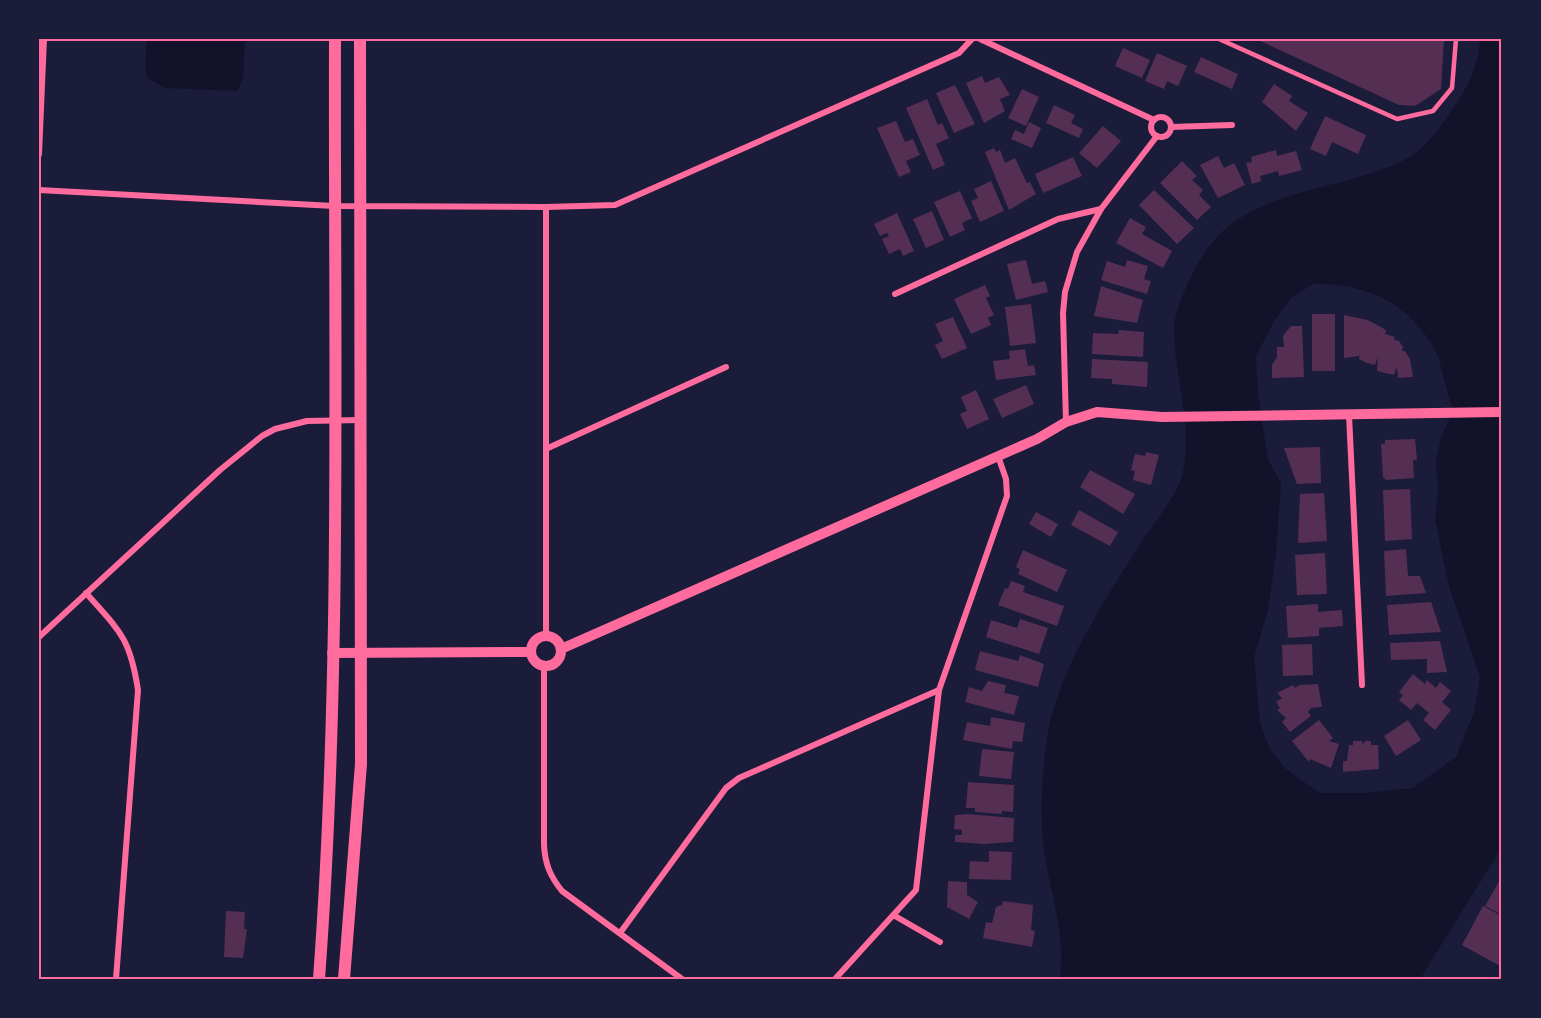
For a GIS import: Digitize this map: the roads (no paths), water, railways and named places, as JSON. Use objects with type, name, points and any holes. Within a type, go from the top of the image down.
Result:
[{"type":"main road","points":[[319,979],[329,843],[335,421],[335,39]]},
{"type":"main road","points":[[344,979],[361,764],[363,653],[360,39]]},
{"type":"street","points":[[39,154],[44,39]]},
{"type":"street","points":[[39,190],[334,206],[615,205],[959,53],[972,39]]},
{"type":"street","points":[[980,39],[1154,120],[1162,117],[1170,122],[1171,127],[1167,135],[1158,136],[1101,209],[1077,252],[1065,292],[1066,422]]},
{"type":"street","points":[[1154,120],[1151,129],[1158,136]]},
{"type":"street","points":[[1171,127],[1232,125]]},
{"type":"street","points":[[546,207],[548,448],[546,636]]},
{"type":"street","points":[[895,294],[1058,219],[1101,209]]},
{"type":"street","points":[[548,448],[726,367]]},
{"type":"street","points":[[561,649],[554,638],[546,636],[533,642],[531,652],[535,661],[544,666],[555,663],[561,649],[1037,439],[1066,422],[1103,411],[1162,417],[1502,412]]},
{"type":"street","points":[[1349,415],[1362,685]]},
{"type":"street","points":[[39,637],[220,471],[262,436],[299,422],[362,420]]},
{"type":"street","points":[[835,979],[895,916],[916,890],[939,690],[1007,496],[1006,479],[998,456]]},
{"type":"street","points":[[86,593],[121,632],[133,654],[138,690],[116,979]]},
{"type":"street","points":[[332,652],[531,652]]},
{"type":"street","points":[[544,666],[545,862],[552,878],[562,891],[682,979]]},
{"type":"street","points":[[620,933],[726,788],[862,723],[939,690]]},
{"type":"street","points":[[895,916],[940,942]]},
{"type":"street","points":[[666,979],[672,972]]},
{"type":"lane","points":[[1219,39],[1397,119],[1433,111],[1452,88],[1456,39]]}]
